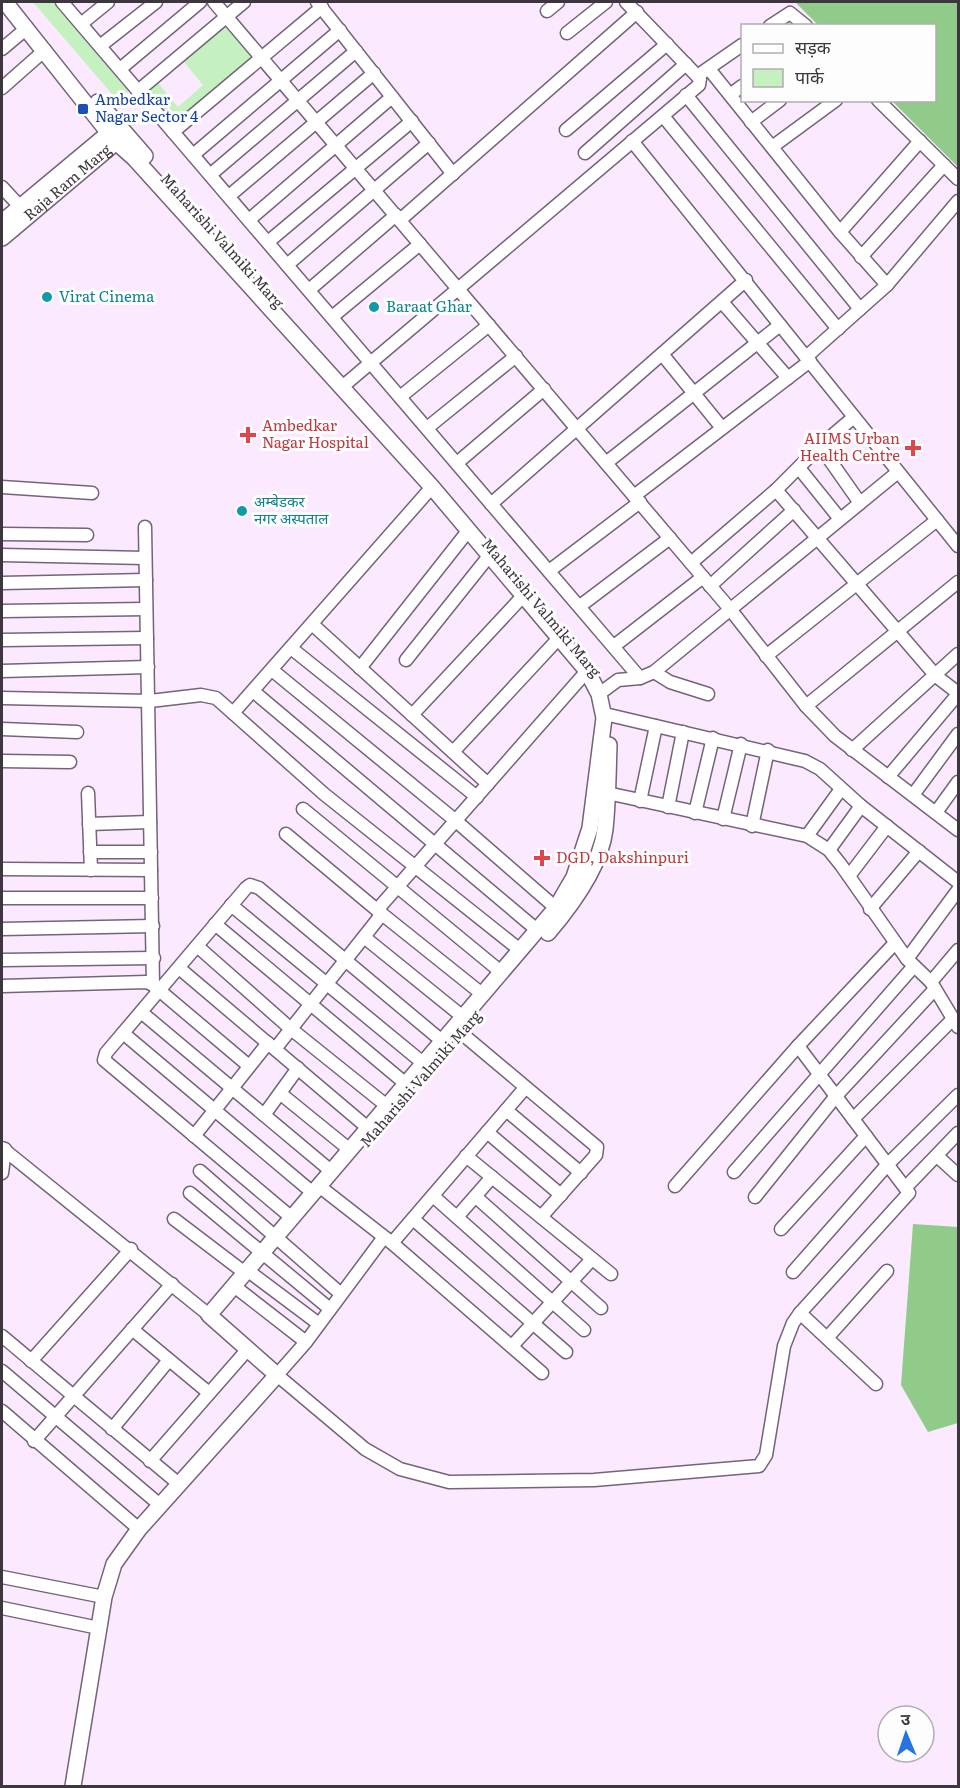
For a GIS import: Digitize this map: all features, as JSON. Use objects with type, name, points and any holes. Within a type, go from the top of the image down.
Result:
[{"type":"street","points":[[62,2],[640,678]]},
{"type":"street","points":[[81,24],[108,2]]},
{"type":"street","points":[[100,46],[156,2]]},
{"type":"street","points":[[120,69],[200,2]]},
{"type":"street","points":[[214,2],[317,120],[730,609],[806,706],[852,750],[937,811],[958,830]]},
{"type":"street","points":[[138,91],[243,2]]},
{"type":"street","points":[[547,10],[558,2]]},
{"type":"street","points":[[567,33],[606,2]]},
{"type":"street","points":[[345,385],[457,287],[699,85],[701,81],[698,77],[626,2]]},
{"type":"street","name":"Maharishi Valmiki Marg","points":[[7,3],[116,135],[345,385],[596,669],[609,715],[605,830],[596,860],[561,917],[459,1026],[213,1318]]},
{"type":"street","name":"Maharishi Valmiki Marg","points":[[7,3],[116,135]]},
{"type":"street","points":[[174,132],[262,58],[320,4],[453,174]]},
{"type":"street","points":[[309,290],[453,174],[637,12]]},
{"type":"street","points":[[773,24],[790,13],[804,24]]},
{"type":"street","points":[[2,49],[27,28]]},
{"type":"street","points":[[193,155],[340,30]]},
{"type":"street","points":[[566,130],[667,44]]},
{"type":"street","points":[[698,77],[741,46]]},
{"type":"street","points":[[2,88],[45,50]]},
{"type":"street","points":[[210,175],[356,51]]},
{"type":"street","points":[[585,153],[686,64]]},
{"type":"street","points":[[709,69],[840,232],[887,285]]},
{"type":"street","points":[[229,196],[374,73]]},
{"type":"street","points":[[730,95],[741,87]]},
{"type":"street","points":[[686,95],[860,309]]},
{"type":"street","points":[[249,220],[392,97]]},
{"type":"street","points":[[751,122],[777,102]]},
{"type":"street","points":[[772,147],[833,102]]},
{"type":"street","points":[[880,102],[958,179]]},
{"type":"street","points":[[663,116],[837,329]]},
{"type":"street","points":[[267,242],[412,121]]},
{"type":"street","name":"Raja Ram Marg","points":[[2,222],[23,211],[116,135]]},
{"type":"street","points":[[632,141],[958,546]]},
{"type":"street","points":[[840,232],[920,141]]},
{"type":"street","points":[[287,265],[429,143]]},
{"type":"street","points":[[861,257],[944,165]]},
{"type":"street","points":[[2,188],[23,211]]},
{"type":"street","points":[[549,571],[722,428],[788,378],[837,329],[887,285],[958,201]]},
{"type":"street","name":"Raja Ram Marg","points":[[2,238],[23,211]]},
{"type":"street","points":[[332,317],[420,244]]},
{"type":"street","points":[[490,504],[746,280]]},
{"type":"street","points":[[722,302],[788,378]]},
{"type":"street","points":[[400,397],[489,324]]},
{"type":"street","points":[[606,463],[780,325]]},
{"type":"street","points":[[662,354],[722,428]]},
{"type":"street","points":[[427,428],[516,356]]},
{"type":"street","name":"Maharishi Valmiki Marg","points":[[279,1239],[292,1218],[319,1190],[332,1171],[442,1041],[459,1026],[482,994],[556,908],[574,877],[590,828],[604,718],[602,692],[587,671],[345,385]]},
{"type":"street","points":[[457,463],[544,389]]},
{"type":"street","points":[[691,563],[776,490],[820,446],[854,417]]},
{"type":"street","points":[[820,446],[860,503]]},
{"type":"street","points":[[799,468],[840,519]]},
{"type":"street","points":[[602,692],[618,680],[640,678],[654,672],[898,472]]},
{"type":"street","points":[[2,487],[92,493]]},
{"type":"street","points":[[233,713],[432,488]]},
{"type":"street","points":[[776,490],[936,676],[958,694],[888,777]]},
{"type":"street","points":[[614,646],[706,581],[794,510]]},
{"type":"street","points":[[766,656],[938,520]]},
{"type":"street","points":[[145,527],[150,701],[150,822],[156,987]]},
{"type":"street","points":[[360,668],[468,531]]},
{"type":"street","points":[[2,534],[87,535]]},
{"type":"street","points":[[580,606],[670,538]]},
{"type":"street","points":[[2,555],[145,558]]},
{"type":"street","points":[[406,660],[489,556]]},
{"type":"street","points":[[2,583],[146,580]]},
{"type":"street","points":[[806,706],[958,582]]},
{"type":"street","points":[[412,715],[523,596]]},
{"type":"street","points":[[2,611],[146,609]]},
{"type":"street","points":[[312,624],[488,784]]},
{"type":"street","points":[[2,640],[147,638]]},
{"type":"street","points":[[453,752],[559,638]]},
{"type":"street","points":[[291,648],[477,797]]},
{"type":"street","points":[[852,750],[958,654]]},
{"type":"street","points":[[2,671],[148,667]]},
{"type":"street","points":[[272,670],[456,821],[556,908]]},
{"type":"street","points":[[194,1136],[249,1066],[291,1029],[364,937],[396,889],[587,671]]},
{"type":"street","points":[[654,672],[670,682],[708,694]]},
{"type":"street","points":[[253,691],[537,930]]},
{"type":"street","points":[[2,698],[150,701],[208,695],[216,698],[324,794],[520,950]]},
{"type":"street","points":[[609,715],[768,750],[820,769],[861,806],[958,882]]},
{"type":"street","points":[[640,801],[656,726]]},
{"type":"street","points":[[2,729],[77,732]]},
{"type":"street","points":[[668,807],[683,732]]},
{"type":"street","points":[[913,795],[958,734]]},
{"type":"street","points":[[696,813],[713,738]]},
{"type":"street","points":[[723,819],[741,744]]},
{"type":"street","points":[[752,825],[768,750]]},
{"type":"street","points":[[2,761],[70,762]]},
{"type":"street","points":[[937,811],[958,782]]},
{"type":"street","points":[[807,836],[841,789]]},
{"type":"street","points":[[88,793],[91,870]]},
{"type":"street","points":[[607,793],[807,836],[829,850],[910,963],[933,986],[956,1023],[853,1119]]},
{"type":"street","points":[[829,850],[861,806]]},
{"type":"street","points":[[303,809],[396,889],[501,972]]},
{"type":"street","points":[[89,824],[150,822]]},
{"type":"street","points":[[849,876],[887,826]]},
{"type":"street","points":[[286,834],[482,994]]},
{"type":"street","points":[[870,909],[919,851]]},
{"type":"street","points":[[90,852],[151,852]]},
{"type":"street","points":[[2,869],[152,870]]},
{"type":"street","points":[[292,1218],[104,1060],[106,1053],[141,1012],[156,987],[178,968],[246,888],[254,885],[442,1041]]},
{"type":"street","points":[[734,1172],[820,1075],[910,963],[958,890]]},
{"type":"street","points":[[2,898],[152,898]]},
{"type":"street","points":[[231,905],[423,1063]]},
{"type":"street","points":[[215,924],[406,1084]]},
{"type":"street","points":[[2,930],[153,926]]},
{"type":"street","points":[[364,937],[525,1088],[597,1147],[596,1155],[541,1217]]},
{"type":"street","points":[[675,1186],[798,1046],[895,943]]},
{"type":"street","points":[[197,946],[291,1029],[387,1106]]},
{"type":"street","points":[[755,1197],[836,1096],[933,986],[958,950]]},
{"type":"street","points":[[2,960],[154,958]]},
{"type":"street","points":[[178,968],[368,1128]]},
{"type":"street","points":[[2,986],[140,982],[156,987],[249,1066]]},
{"type":"street","points":[[141,1012],[332,1171]]},
{"type":"street","points":[[123,1033],[215,1110],[388,1240],[542,1373]]},
{"type":"street","points":[[3,1149],[131,1250],[365,1449],[400,1469],[449,1482],[594,1479],[751,1468],[759,1466],[766,1455],[784,1346],[793,1323],[907,1198],[909,1193],[798,1046]]},
{"type":"street","points":[[264,1115],[298,1068]]},
{"type":"street","points":[[73,1786],[104,1597],[114,1564],[139,1529],[306,1342],[341,1294],[388,1240],[413,1219],[525,1088]]},
{"type":"street","points":[[281,1094],[350,1150]]},
{"type":"street","points":[[793,1272],[888,1164],[958,1095]]},
{"type":"street","points":[[506,1110],[581,1173]]},
{"type":"street","points":[[487,1132],[561,1195]]},
{"type":"street","points":[[906,1187],[958,1133]]},
{"type":"street","points":[[781,1229],[866,1136]]},
{"type":"street","points":[[2,1173],[3,1149]]},
{"type":"street","points":[[466,1156],[611,1274]]},
{"type":"street","points":[[937,1156],[958,1175]]},
{"type":"street","points":[[200,1171],[341,1294]]},
{"type":"street","points":[[457,1217],[492,1177]]},
{"type":"street","points":[[190,1194],[266,1254],[330,1309]]},
{"type":"street","points":[[433,1196],[584,1330]]},
{"type":"street","points":[[476,1197],[601,1308]]},
{"type":"street","points":[[174,1219],[319,1324]]},
{"type":"street","points":[[413,1219],[566,1352]]},
{"type":"street","points":[[31,1360],[131,1250]]},
{"type":"street","points":[[512,1346],[592,1259]]},
{"type":"street","points":[[827,1338],[887,1271]]},
{"type":"street","points":[[34,1441],[172,1284]]},
{"type":"street","points":[[238,1289],[306,1342]]},
{"type":"street","points":[[800,1313],[876,1384]]},
{"type":"street","points":[[132,1329],[209,1393]]},
{"type":"street","points":[[2,1336],[180,1484]]},
{"type":"street","points":[[150,1461],[248,1349]]},
{"type":"street","points":[[112,1429],[169,1360]]},
{"type":"street","points":[[2,1371],[160,1505]]},
{"type":"street","points":[[2,1411],[34,1441],[139,1529]]},
{"type":"street","points":[[2,1577],[104,1597]]},
{"type":"street","points":[[2,1608],[99,1628]]},
{"type":"green space","points":[[33,2],[59,2],[133,87],[118,101]]},
{"type":"green space","points":[[795,2],[958,2],[958,167],[893,102],[936,102],[936,24],[817,24]]},
{"type":"green space","points":[[225,18],[259,57],[174,129],[141,91],[155,79],[178,107],[203,85],[180,57]]},
{"type":"green space","points":[[913,1224],[958,1227],[958,1423],[928,1432],[901,1385]]},
{"type":"place","name":"Ambedkar Nagar Sector 4","points":[[83,109]]},
{"type":"place","name":"Virat Cinema","points":[[47,297]]},
{"type":"place","name":"Baraat Ghar","points":[[374,307]]},
{"type":"place","name":"Ambedkar Nagar Hospital","points":[[248,435]]},
{"type":"place","name":"AIIMS Urban Health Centre","points":[[913,448]]},
{"type":"place","name":"अम्बेडकर नगर अस्पताल","points":[[242,511]]},
{"type":"place","name":"DGD, Dakshinpuri","points":[[542,858]]}]
